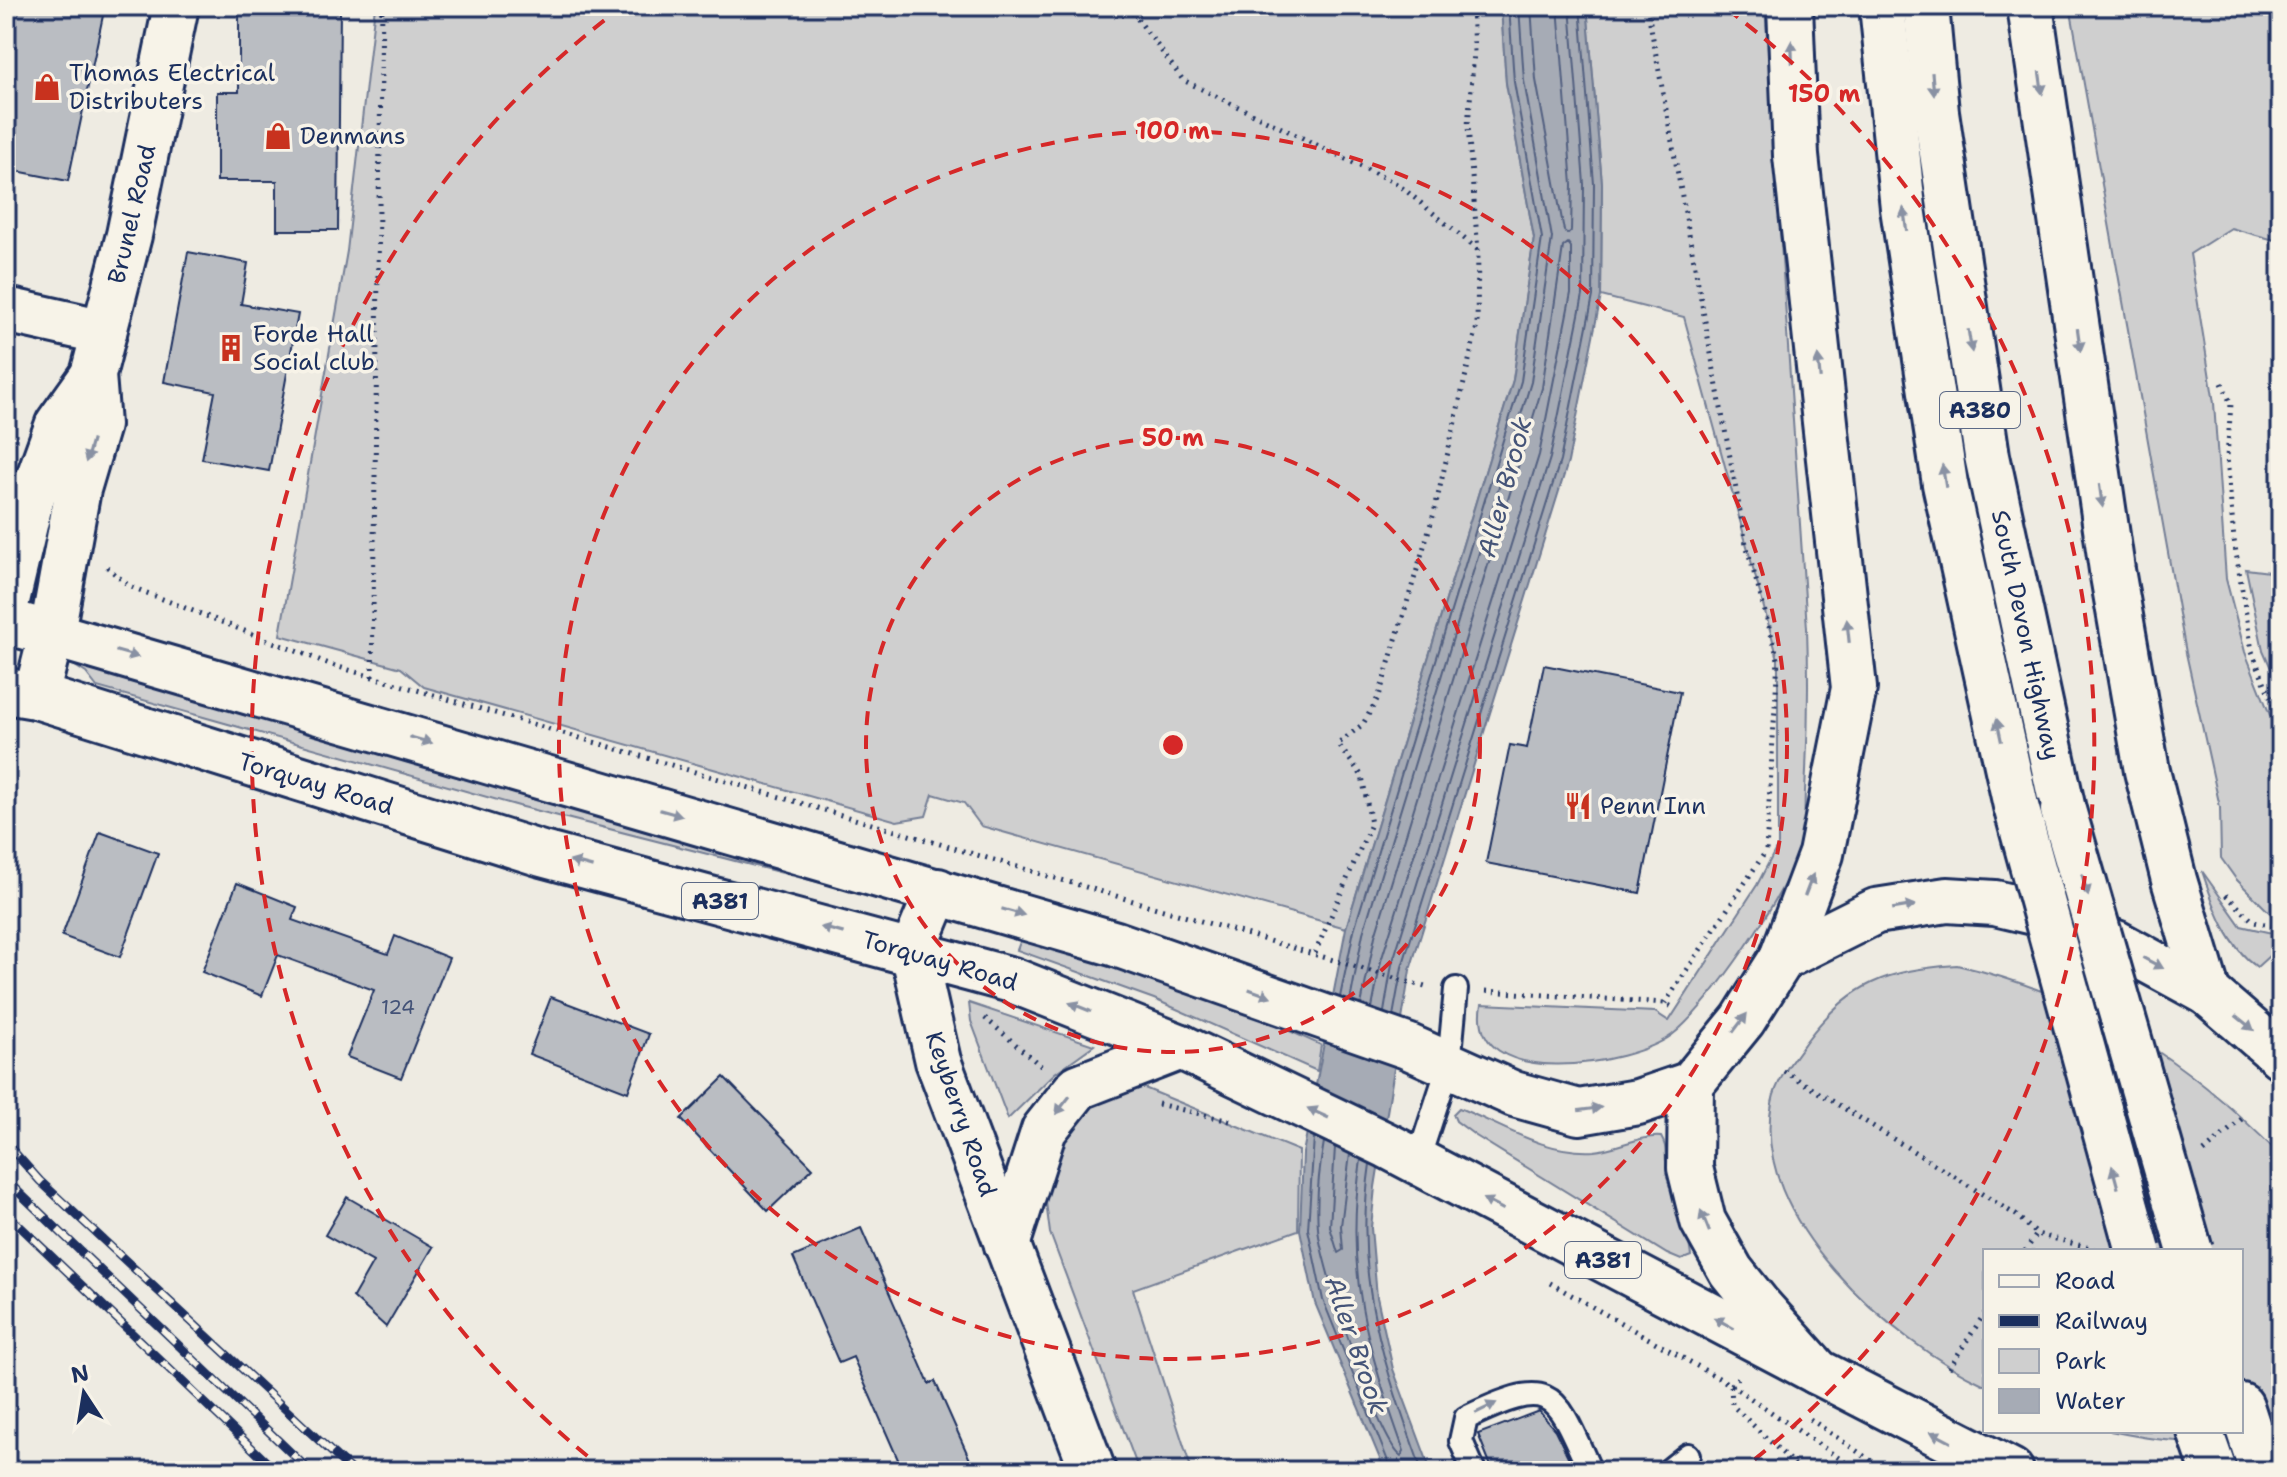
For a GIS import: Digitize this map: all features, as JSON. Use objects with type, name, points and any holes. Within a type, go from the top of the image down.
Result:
[{"type":"main road","name":"Brunel Road","points":[[21,693],[52,632],[75,504],[97,425],[93,375],[129,235],[176,6]]},
{"type":"main road","points":[[6,621],[1116,944],[1339,1021],[1514,1094],[1579,1112],[1638,1102],[1691,1084],[1743,1020],[1782,958],[1821,854],[1854,688],[1796,156],[1790,6]]},
{"type":"main road","name":"South Devon Highway","points":[[1882,6],[1903,208],[1945,484],[2016,806],[2137,1249]]},
{"type":"main road","name":"South Devon Highway","points":[[1926,6],[1936,112],[1987,456],[2063,810],[2189,1249]]},
{"type":"main road","points":[[2030,6],[2112,570],[2144,756],[2174,880],[2208,993]]},
{"type":"main road","points":[[6,310],[104,332]]},
{"type":"main road","name":"Brunel Road","points":[[6,605],[18,508],[58,424],[93,375]]},
{"type":"main road","name":"Torquay Road","points":[[21,693],[542,854],[1012,980],[1181,1047],[1417,1163],[1818,1372]]},
{"type":"main road","points":[[913,951],[938,891]]},
{"type":"main road","points":[[1782,958],[1876,911],[1947,900],[1995,903],[2042,914],[2116,943],[2208,993],[2281,1056]]},
{"type":"main road","name":"Keyberry Road","points":[[913,951],[938,1061],[1093,1471]]},
{"type":"main road","name":"Keyberry Road","points":[[1007,1245],[1044,1130],[1078,1087],[1181,1047]]},
{"type":"main road","name":"A381","points":[[1691,1084],[1690,1168],[1703,1221],[1731,1271],[1818,1372],[2011,1471]]},
{"type":"main road","points":[[2243,1412],[2262,1471]]},
{"type":"main road","points":[[2201,1433],[2214,1471]]},
{"type":"lane","points":[[1417,1163],[1449,1065],[1456,989]]},
{"type":"lane","points":[[1474,1471],[1461,1441],[1466,1418],[1512,1396],[1541,1394],[1563,1409],[1590,1471]]},
{"type":"lane","points":[[1668,1471],[1688,1455]]},
{"type":"path","points":[[372,677],[382,6]]},
{"type":"path","points":[[1128,6],[1183,80],[1399,185],[1478,251]]},
{"type":"path","points":[[1315,953],[1371,824],[1362,776],[1338,744],[1363,724],[1379,696],[1434,513],[1477,326],[1478,251],[1468,126],[1474,52],[1472,6]]},
{"type":"path","points":[[1647,6],[1746,544],[1778,659],[1766,851],[1665,1003]]},
{"type":"path","points":[[2222,383],[2231,404],[2227,457],[2233,526],[2252,651],[2281,724]]},
{"type":"path","points":[[106,566],[129,586],[332,665],[1434,990],[1665,1003],[1672,1007]]},
{"type":"path","points":[[1784,1071],[2016,1215],[2037,1234],[2092,1249]]},
{"type":"path","points":[[2026,1249],[2037,1234]]},
{"type":"path","points":[[1949,1368],[1983,1316]]},
{"type":"path","points":[[1801,1471],[1732,1405],[1731,1385],[1858,1471]]},
{"type":"green space","points":[[375,6],[1501,6],[1506,83],[1534,238],[1513,380],[1346,928],[981,826],[964,803],[933,794],[926,816],[897,821],[424,687],[401,668],[280,635],[347,251]]},
{"type":"green space","points":[[1587,6],[1765,6],[1807,628],[1807,730],[1801,846],[1781,890],[1726,974],[1672,1035],[1622,1056],[1555,1064],[1524,1061],[1499,1051],[1484,1032],[1482,1004],[1655,1012],[1669,1021],[1757,885],[1778,845],[1778,659],[1684,317],[1601,296],[1602,184]]},
{"type":"green space","points":[[2070,6],[2281,6],[2281,235],[2278,241],[2231,228],[2190,254],[2214,403],[2226,579],[2245,652],[2281,743],[2281,917],[2274,917],[2236,879],[2221,858],[2220,807],[2186,653]]},
{"type":"green space","points":[[2246,569],[2277,573],[2281,595],[2281,691],[2263,650]]},
{"type":"green space","points":[[67,661],[854,883],[853,891],[519,806],[97,687],[86,673]]},
{"type":"green space","points":[[2202,871],[2241,926],[2281,935],[2281,945],[2257,967],[2229,936]]},
{"type":"green space","points":[[1025,929],[1205,993],[1321,1045],[1317,1071],[1154,999],[1017,950]]},
{"type":"green space","points":[[1957,965],[2005,978],[2093,1013],[2172,1061],[2245,1121],[2281,1156],[2281,1413],[2243,1432],[2243,1249],[1983,1249],[1983,1384],[1909,1339],[1835,1271],[1805,1231],[1782,1190],[1771,1146],[1774,1094],[1797,1054],[1839,1005],[1872,983],[1932,967]]},
{"type":"green space","points":[[969,1003],[1094,1045],[1055,1073],[1008,1119],[971,1021]]},
{"type":"green space","points":[[1142,1087],[1299,1151],[1298,1230],[1133,1289],[1192,1471],[1139,1471],[1050,1233],[1043,1179],[1062,1129],[1108,1092]]},
{"type":"green space","points":[[1459,1108],[1541,1143],[1576,1151],[1603,1150],[1645,1138],[1661,1137],[1670,1186],[1691,1256],[1681,1260],[1667,1254],[1476,1136],[1456,1121],[1453,1114]]},
{"type":"green space","points":[[2122,1433],[2241,1433],[2198,1441]]},
{"type":"water","name":"Aller Brook","points":[[1501,6],[1587,6],[1602,184],[1601,296],[1568,462],[1410,970],[1371,1228],[1377,1297],[1393,1369],[1431,1471],[1385,1471],[1315,1303],[1300,1230],[1303,1153],[1346,928],[1513,380],[1534,238],[1506,83]]},
{"type":"building","name":"Thomas Electrical Distributers","points":[[6,6],[105,6],[68,181],[6,169]]},
{"type":"building","name":"Denmans","points":[[239,6],[340,6],[338,230],[277,230],[277,181],[217,181],[217,92],[239,92]]},
{"type":"building","name":"Forde Hall Social club","points":[[188,252],[248,263],[241,304],[298,314],[269,471],[202,459],[215,392],[164,382]]},
{"type":"building","name":"Penn Inn","points":[[1544,665],[1680,692],[1640,893],[1486,863],[1510,745],[1527,748]]},
{"type":"building","points":[[100,832],[158,853],[120,957],[62,936]]},
{"type":"building","points":[[237,883],[297,907],[292,920],[388,954],[395,936],[449,958],[401,1078],[347,1057],[374,990],[278,955],[262,996],[202,972]]},
{"type":"building","points":[[551,997],[649,1034],[628,1092],[529,1054]]},
{"type":"building","points":[[724,1077],[813,1168],[768,1211],[681,1119]]},
{"type":"building","points":[[347,1197],[433,1247],[386,1327],[353,1297],[373,1262],[325,1235]]},
{"type":"building","points":[[861,1228],[929,1384],[935,1381],[975,1471],[903,1471],[853,1357],[839,1363],[793,1257]]},
{"type":"building","points":[[1539,1411],[1555,1430],[1575,1471],[1493,1471],[1478,1434]]},
{"type":"railway","points":[[6,1143],[40,1181],[352,1471]]},
{"type":"railway","points":[[6,1180],[310,1471]]},
{"type":"railway","points":[[6,1213],[276,1471]]},
{"type":"place","name":"Thomas Electrical Distributers","points":[[47,87]]},
{"type":"place","name":"Denmans","points":[[278,136]]},
{"type":"place","name":"Forde Hall Social club","points":[[231,348]]},
{"type":"place","name":"Penn Inn","points":[[1578,806]]}]
